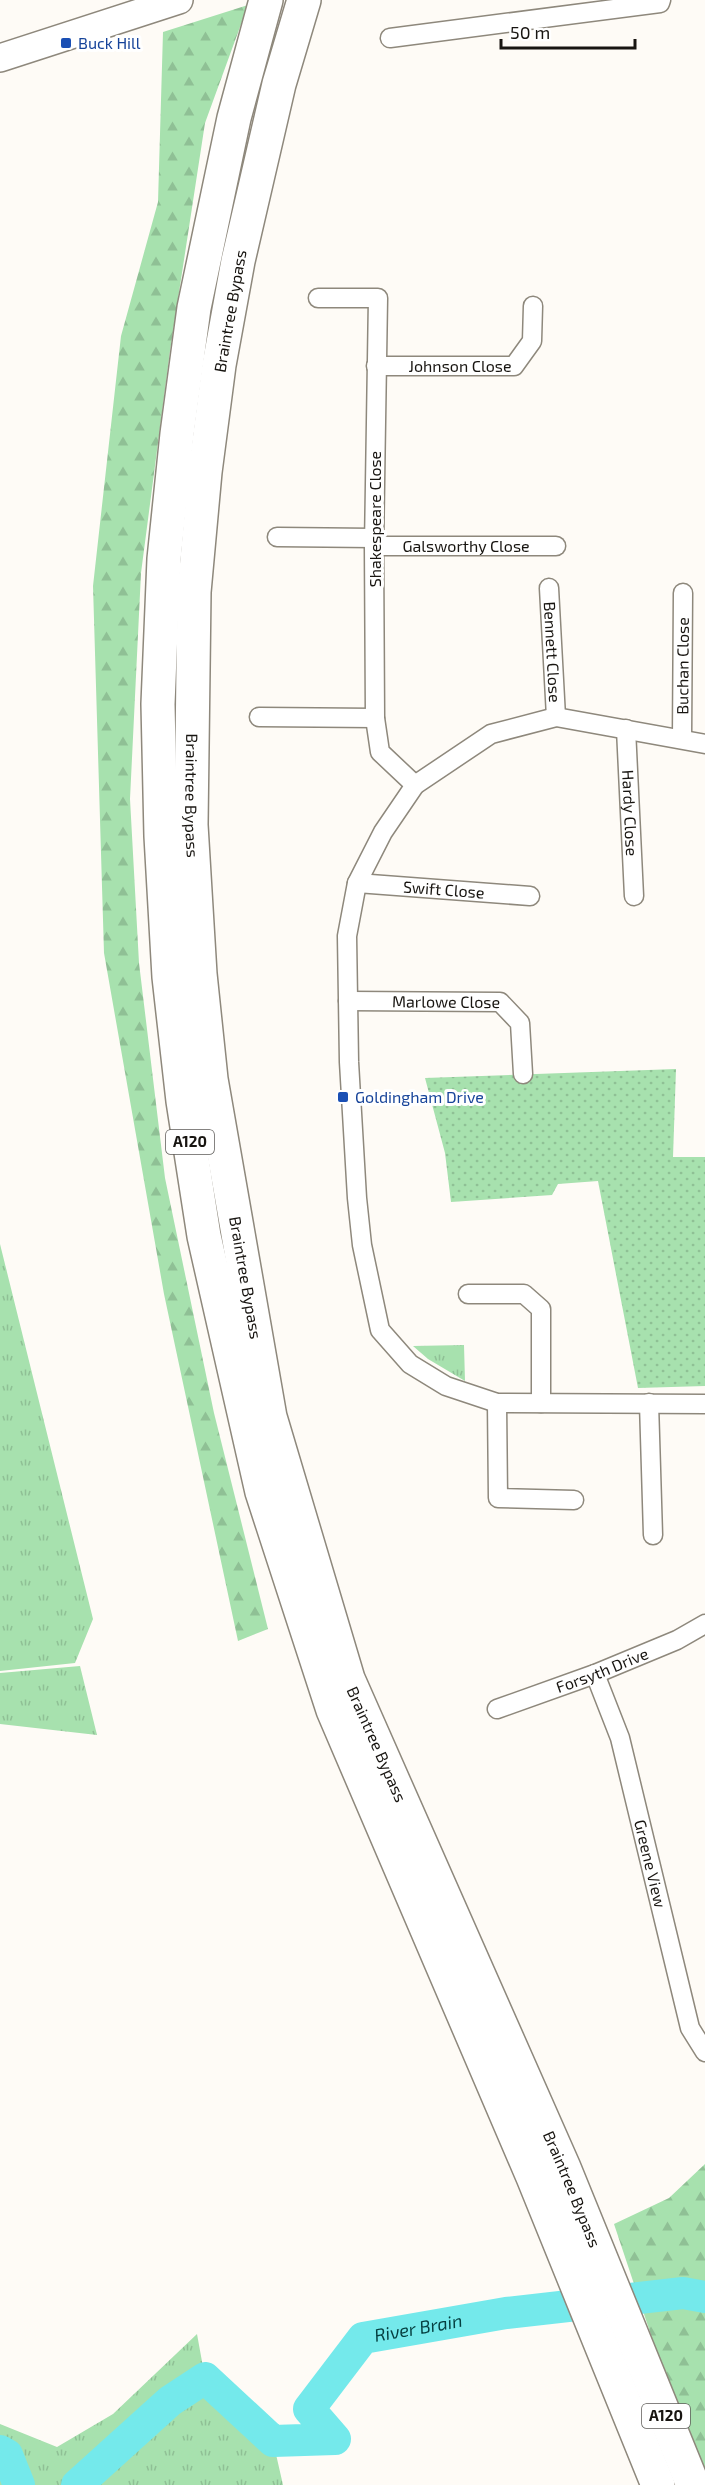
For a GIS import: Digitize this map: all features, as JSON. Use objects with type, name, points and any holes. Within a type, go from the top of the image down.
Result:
[{"type":"highway","name":"Braintree Bypass","points":[[266,0],[234,118],[194,308],[177,434],[164,559],[158,704],[161,836],[169,977],[183,1101],[204,1236],[262,1492],[333,1710],[555,2232],[658,2485]]},
{"type":"highway","name":"Braintree Bypass","points":[[304,0],[279,84],[238,261],[219,365],[206,460],[196,570],[191,825],[200,974],[211,1079],[270,1418],[348,1679],[586,2221],[693,2485]]},
{"type":"street","points":[[390,38],[660,3],[662,0]]},
{"type":"street","points":[[0,58],[171,2]]},
{"type":"street","name":"Shakespeare Close","points":[[318,298],[378,298],[374,542],[375,718],[380,752],[415,785]]},
{"type":"street","name":"Johnson Close","points":[[376,366],[514,366],[532,341],[533,306]]},
{"type":"street","name":"Galsworthy Close","points":[[277,537],[374,542],[556,546]]},
{"type":"street","name":"Bennett Close","points":[[549,588],[556,717]]},
{"type":"street","name":"Buchan Close","points":[[682,593],[682,738]]},
{"type":"street","points":[[259,717],[375,718]]},
{"type":"street","points":[[705,744],[682,738],[556,717],[491,734],[415,785],[383,832],[357,883],[347,936],[350,1084],[362,1245],[380,1330],[410,1364],[446,1386],[497,1403],[705,1404]]},
{"type":"street","name":"Hardy Close","points":[[626,729],[634,896]]},
{"type":"street","name":"Swift Close","points":[[357,883],[530,896]]},
{"type":"street","name":"Marlowe Close","points":[[348,1001],[500,1002],[520,1023],[523,1074]]},
{"type":"street","points":[[468,1294],[524,1294],[541,1309],[541,1402]]},
{"type":"street","points":[[497,1403],[498,1498],[574,1500]]},
{"type":"street","points":[[649,1403],[653,1535]]},
{"type":"street","name":"Forsyth Drive","points":[[497,1709],[595,1674],[677,1640],[705,1624]]},
{"type":"street","name":"Greene View","points":[[595,1674],[620,1738],[690,2028],[705,2052]]},
{"type":"green space","points":[[248,5],[205,123],[170,351],[141,573],[130,799],[139,963],[165,1178],[214,1413],[268,1629],[238,1641],[164,1294],[104,953],[93,586],[121,336],[158,202],[163,32]]},
{"type":"green space","points":[[676,1069],[673,1157],[705,1157],[705,1386],[638,1388],[598,1181],[558,1184],[552,1195],[451,1202],[445,1153],[425,1078]]},
{"type":"green space","points":[[0,1244],[93,1619],[75,1663],[0,1671]]},
{"type":"green space","points":[[464,1345],[465,1381],[428,1359],[413,1346]]},
{"type":"green space","points":[[80,1666],[97,1735],[0,1724],[0,1673]]},
{"type":"green space","points":[[705,2164],[705,2485],[701,2485],[614,2224],[669,2198]]},
{"type":"green space","points":[[197,2334],[205,2378],[273,2441],[283,2485],[0,2485],[0,2424],[57,2447],[113,2414]]},
{"type":"green space","points":[[21,2446],[24,2474],[11,2485],[0,2485],[0,2447]]},
{"type":"waterway","name":"River Brain","points":[[77,2485],[170,2401],[205,2378],[273,2441],[335,2439],[309,2409],[363,2338],[506,2313],[683,2293],[705,2297]]},
{"type":"waterway","name":"River Brain","points":[[0,2451],[7,2455],[19,2485]]},
{"type":"place","name":"Buck Hill","points":[[66,43]]},
{"type":"place","name":"Goldingham Drive","points":[[343,1097]]}]
